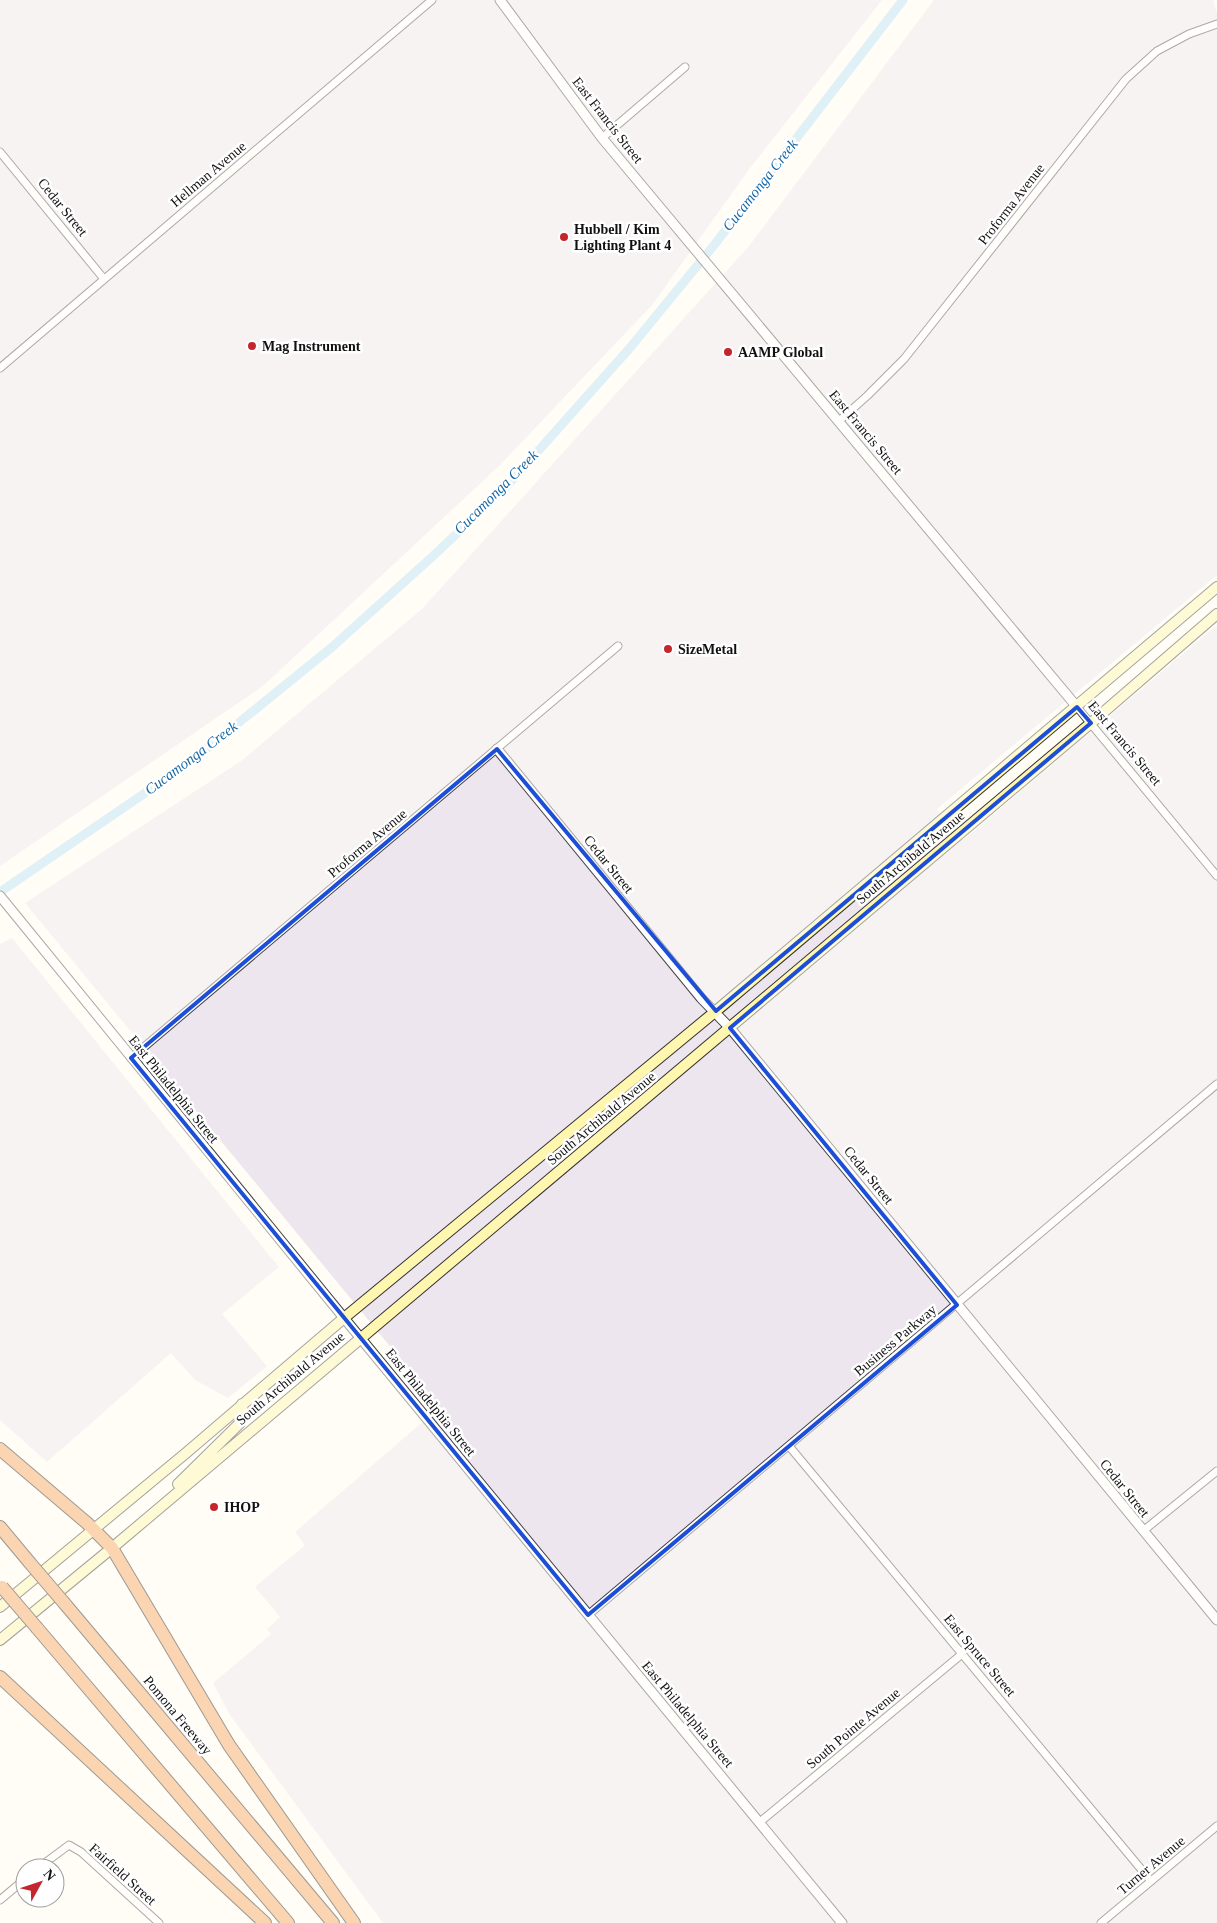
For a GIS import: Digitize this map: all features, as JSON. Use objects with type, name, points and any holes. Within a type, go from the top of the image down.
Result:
[{"type":"highway","points":[[0,1449],[94,1529],[112,1548],[229,1745],[354,1923]]},
{"type":"highway","name":"Pomona Freeway","points":[[0,1527],[333,1923]]},
{"type":"highway","points":[[1,1586],[288,1923]]},
{"type":"highway","points":[[0,1677],[265,1923]]},
{"type":"main road","name":"South Archibald Avenue","points":[[0,1607],[344,1318],[716,1011],[1217,587]]},
{"type":"main road","name":"South Archibald Avenue","points":[[0,1640],[730,1028],[1217,614]]},
{"type":"main road","points":[[160,1506],[181,1481],[240,1422],[244,1415],[242,1404]]},
{"type":"street","name":"Hellman Avenue","points":[[0,368],[432,0]]},
{"type":"street","name":"East Francis Street","points":[[500,0],[602,138],[1217,876]]},
{"type":"street","name":"Proforma Avenue","points":[[839,421],[904,359],[1126,79],[1157,51],[1189,34],[1217,24]]},
{"type":"street","points":[[602,138],[685,67]]},
{"type":"street","name":"Cedar Street","points":[[0,152],[104,279]]},
{"type":"street","name":"Proforma Avenue","points":[[131,1058],[618,646]]},
{"type":"street","name":"Cedar Street","points":[[497,750],[701,998],[716,1011],[1217,1620]]},
{"type":"street","name":"East Philadelphia Street","points":[[0,896],[360,1338],[842,1923]]},
{"type":"street","name":"Business Parkway","points":[[588,1615],[1217,1084]]},
{"type":"street","name":"East Spruce Street","points":[[789,1446],[1151,1881]]},
{"type":"street","points":[[1143,1531],[1217,1471]]},
{"type":"street","name":"South Pointe Avenue","points":[[760,1822],[962,1654]]},
{"type":"street","name":"Turner Avenue","points":[[1101,1923],[1217,1826]]},
{"type":"street","name":"Fairfield Street","points":[[51,1858],[69,1845],[81,1852],[159,1923]]},
{"type":"street","points":[[0,1900],[15,1887]]},
{"type":"highlighted area","points":[[1077,707],[1091,723],[730,1028],[957,1305],[588,1615],[131,1058],[497,749],[716,1011]]},
{"type":"shaded area","points":[[0,0],[882,0],[750,168],[653,304],[499,466],[263,686],[0,866]]},
{"type":"shaded area","points":[[934,0],[1213,0],[1217,12],[1217,575],[937,809],[963,840],[1217,625],[1217,1923],[383,1923],[230,1715],[213,1683],[271,1634],[267,1629],[280,1617],[255,1587],[305,1545],[295,1532],[440,1407],[25,903],[241,761],[422,609],[749,246]]},
{"type":"shaded area","points":[[12,938],[279,1267],[222,1314],[267,1366],[228,1398],[195,1380],[171,1353],[47,1462],[0,1420],[0,944]]},
{"type":"waterway","name":"Cucamonga Creek","points":[[0,892],[189,763],[331,648],[506,487],[629,349],[715,244],[903,0]]},
{"type":"place","name":"Hubbell / Kim Lighting Plant 4","points":[[564,237]]},
{"type":"place","name":"Mag Instrument","points":[[252,346]]},
{"type":"place","name":"AAMP Global","points":[[728,352]]},
{"type":"place","name":"SizeMetal","points":[[668,649]]},
{"type":"place","name":"IHOP","points":[[214,1507]]}]
